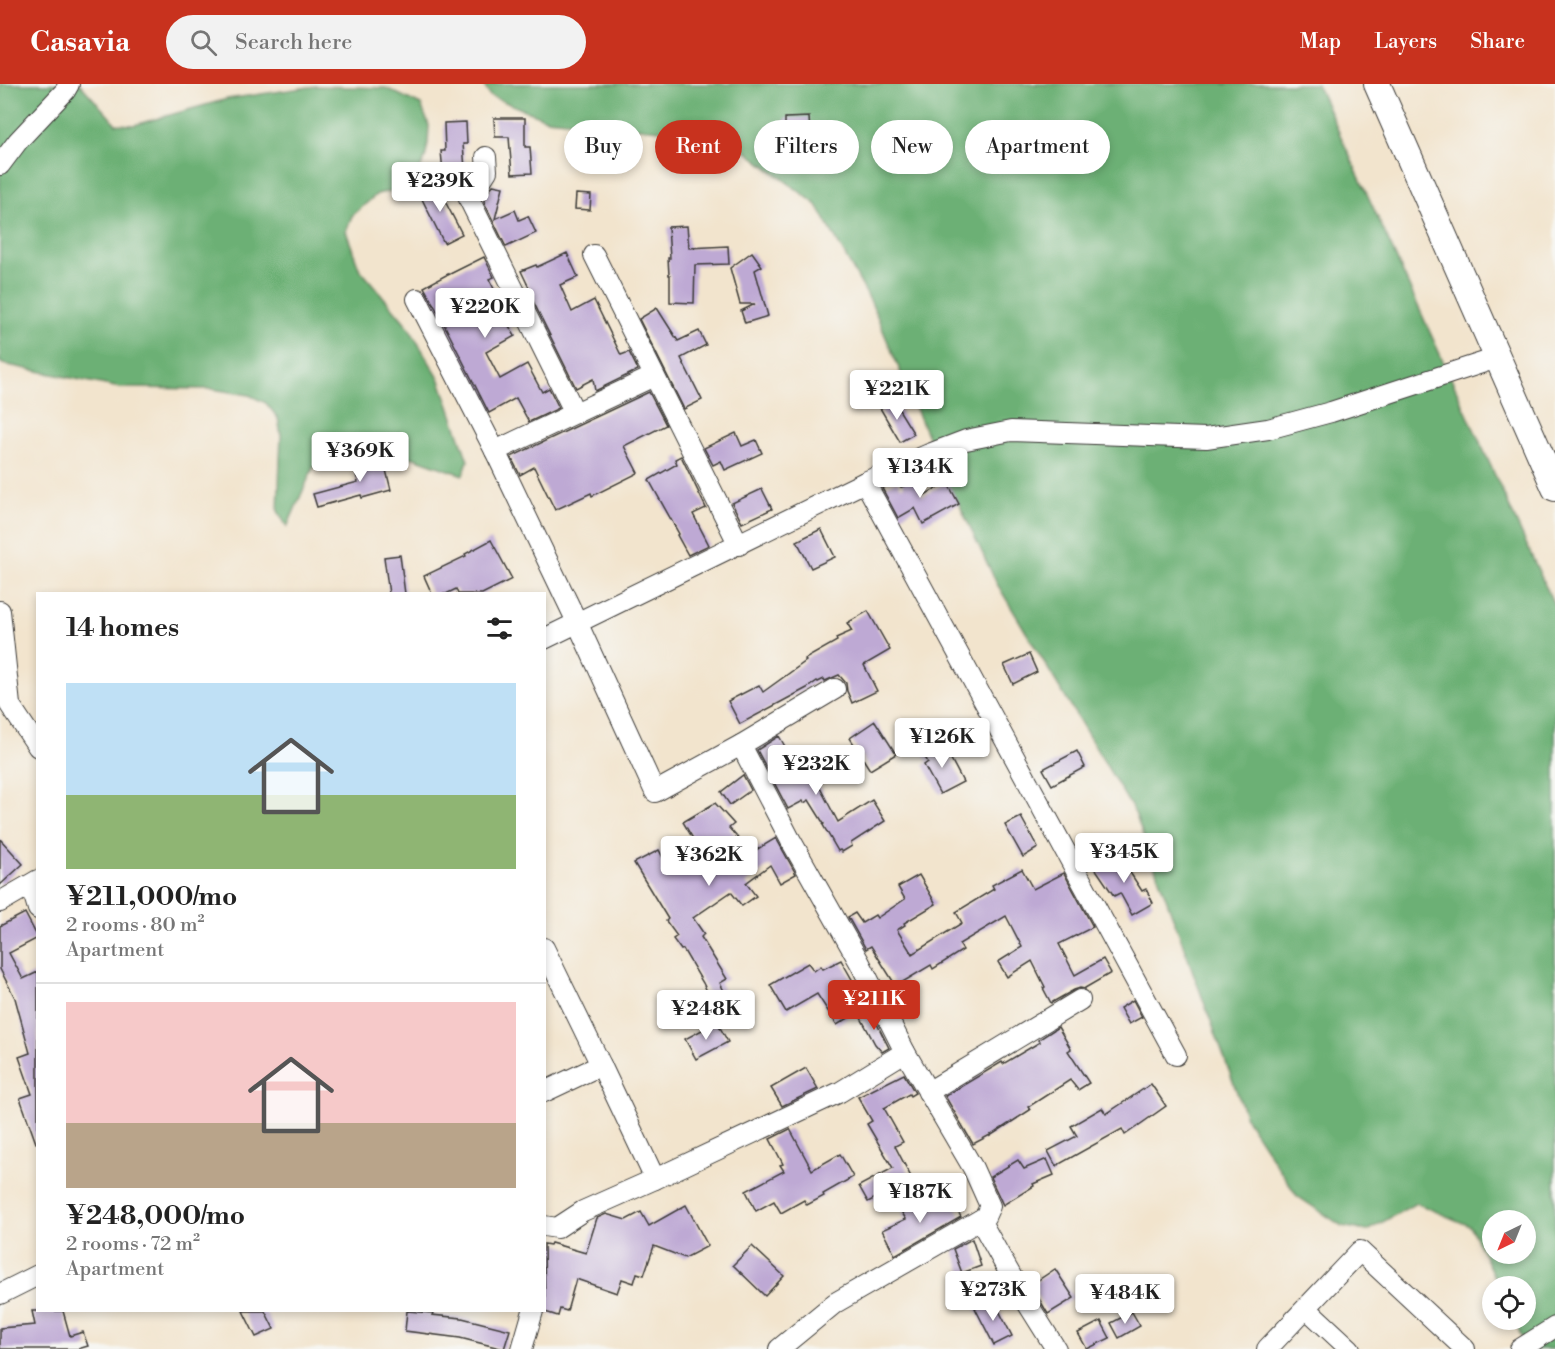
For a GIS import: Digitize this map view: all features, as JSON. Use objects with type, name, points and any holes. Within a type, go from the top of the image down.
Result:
[{"type":"street","points":[[0,165],[18,141],[69,84]]},
{"type":"street","points":[[1377,84],[1555,488]]},
{"type":"street","points":[[486,157],[487,171],[470,199],[575,413]]},
{"type":"street","points":[[594,255],[739,545]]},
{"type":"street","points":[[417,299],[495,451],[655,792],[741,745],[835,689]]},
{"type":"street","points":[[546,638],[865,482],[966,440],[1011,432],[1206,438],[1268,429],[1331,412],[1497,358]]},
{"type":"street","points":[[495,451],[654,376]]},
{"type":"street","points":[[865,482],[1176,1054]]},
{"type":"street","points":[[0,611],[10,705],[36,744]]},
{"type":"street","points":[[741,745],[790,839],[860,963],[904,1052],[973,1168],[990,1206],[985,1217],[835,1303],[779,1349]]},
{"type":"street","points":[[0,902],[34,882]]},
{"type":"street","points":[[546,952],[655,1179]]},
{"type":"street","points":[[928,1092],[1080,1000]]},
{"type":"street","points":[[546,1226],[557,1228],[583,1211],[840,1092],[904,1052]]},
{"type":"street","points":[[546,1091],[601,1065]]},
{"type":"street","points":[[980,1220],[1018,1290],[1056,1349]]},
{"type":"street","points":[[1268,1349],[1360,1251],[1465,1349]]},
{"type":"street","points":[[0,1294],[36,1276]]},
{"type":"street","points":[[1307,1309],[1350,1349]]},
{"type":"street","points":[[522,1349],[533,1312]]},
{"type":"street","points":[[1520,1349],[1555,1327]]},
{"type":"green space","points":[[0,84],[80,84],[116,124],[134,125],[227,99],[316,86],[386,88],[421,105],[429,125],[428,143],[425,159],[411,187],[377,194],[352,216],[346,231],[359,268],[408,326],[440,380],[468,461],[463,475],[388,449],[349,446],[328,452],[313,468],[287,527],[278,511],[281,435],[278,418],[266,403],[249,395],[212,389],[120,388],[0,362]]},
{"type":"green space","points":[[483,84],[1317,84],[1555,607],[1555,1349],[1527,1349],[1518,1330],[1536,1330],[1536,1276],[1494,1276],[1488,1264],[1536,1264],[1536,1210],[1482,1210],[1482,1251],[1470,1226],[1416,1203],[1367,1231],[1342,1226],[1297,1196],[1247,1120],[1135,813],[997,584],[947,482],[871,302],[817,205],[776,174],[859,174],[859,120],[754,120],[754,157],[742,150],[742,120],[655,120],[655,129],[643,128],[643,120],[546,119],[490,96]]},
{"type":"building","points":[[809,117],[809,120],[785,120],[785,118]]},
{"type":"building","points":[[494,118],[525,118],[525,147],[530,147],[532,173],[512,174],[509,137],[495,137]]},
{"type":"building","points":[[466,122],[467,144],[463,144],[466,181],[444,183],[441,151],[445,151],[444,123]]},
{"type":"building","points":[[435,182],[462,234],[444,243],[418,191]]},
{"type":"building","points":[[493,185],[503,187],[495,219],[515,210],[519,220],[528,216],[536,233],[506,247],[484,202],[485,196]]},
{"type":"building","points":[[576,194],[591,195],[590,210],[575,209]]},
{"type":"building","points":[[687,226],[689,248],[728,246],[729,264],[695,265],[694,303],[670,302],[668,227]]},
{"type":"building","points":[[752,252],[762,266],[755,270],[768,316],[745,323],[741,311],[755,304],[740,304],[730,268]]},
{"type":"building","points":[[567,253],[578,277],[560,285],[572,312],[594,300],[621,355],[629,352],[638,370],[595,391],[593,379],[576,388],[529,293],[531,292],[521,271],[536,265],[537,267]]},
{"type":"building","points":[[484,257],[494,277],[489,279],[503,307],[499,309],[515,336],[486,352],[500,379],[527,364],[542,392],[549,388],[559,408],[529,422],[516,398],[489,413],[424,287]]},
{"type":"building","points":[[657,308],[678,341],[699,331],[706,345],[681,358],[702,400],[684,409],[639,319]]},
{"type":"building","points":[[649,392],[666,425],[624,446],[638,473],[592,496],[591,493],[555,510],[534,467],[520,475],[511,457]]},
{"type":"building","points":[[893,400],[914,434],[900,442],[880,408]]},
{"type":"building","points":[[736,433],[742,446],[756,440],[762,453],[725,470],[721,461],[713,465],[704,448]]},
{"type":"building","points":[[382,454],[391,490],[362,498],[361,495],[317,507],[313,494],[358,482],[353,462]]},
{"type":"building","points":[[681,456],[706,508],[693,514],[709,545],[688,555],[649,480],[677,464],[675,459]]},
{"type":"building","points":[[911,475],[923,496],[947,482],[959,504],[923,524],[915,508],[898,518],[882,488],[897,481],[901,487],[904,486],[901,480]]},
{"type":"building","points":[[762,489],[772,509],[742,523],[732,503]]},
{"type":"building","points":[[821,529],[835,557],[811,568],[797,541]]},
{"type":"building","points":[[491,540],[512,579],[486,592],[457,592],[456,589],[450,592],[431,592],[424,576],[466,556],[465,554]]},
{"type":"building","points":[[400,555],[405,592],[389,592],[384,557]]},
{"type":"building","points":[[868,611],[890,650],[864,665],[877,691],[852,703],[846,683],[839,675],[825,681],[824,679],[817,681],[740,724],[728,701],[759,685],[763,692],[806,661],[805,659],[837,641],[836,638],[852,631],[847,623]]},
{"type":"building","points":[[1029,654],[1037,672],[1013,684],[1004,665]]},
{"type":"building","points":[[875,721],[896,754],[870,770],[850,738]]},
{"type":"building","points":[[779,736],[798,769],[812,760],[824,780],[818,784],[838,822],[872,800],[885,821],[851,843],[852,846],[842,852],[838,851],[809,800],[788,809],[757,750]]},
{"type":"building","points":[[942,742],[963,782],[940,794],[924,765],[928,762],[922,753]]},
{"type":"building","points":[[1077,751],[1085,767],[1052,785],[1043,769]]},
{"type":"building","points":[[743,775],[751,790],[730,805],[721,792]]},
{"type":"building","points":[[715,803],[734,824],[729,828],[751,853],[776,838],[796,874],[780,883],[770,865],[746,883],[756,896],[742,906],[731,892],[693,918],[704,934],[701,937],[727,979],[720,983],[733,1009],[719,1016],[683,949],[681,950],[673,939],[677,936],[666,921],[668,919],[634,863],[659,850],[670,871],[701,852],[683,822]]},
{"type":"building","points":[[1021,817],[1038,848],[1023,857],[1005,825]]},
{"type":"building","points":[[0,839],[23,864],[0,885]]},
{"type":"building","points":[[1118,854],[1142,891],[1146,889],[1153,903],[1132,915],[1120,893],[1114,896],[1095,868]]},
{"type":"building","points":[[1022,869],[1033,889],[1064,873],[1093,927],[1059,944],[1075,975],[1103,959],[1111,973],[1085,989],[1074,990],[1051,1003],[1032,961],[1007,977],[998,962],[1022,947],[1006,916],[959,944],[963,950],[933,969],[931,965],[896,986],[871,946],[866,949],[848,917],[855,913],[862,923],[875,915],[877,918],[905,899],[898,887],[919,875],[936,904],[904,923],[905,925],[897,930],[912,954],[962,923],[956,912],[994,889],[992,885]]},
{"type":"building","points":[[25,913],[36,934],[36,939],[9,953],[23,979],[36,973],[36,1143],[20,1098],[32,1094],[19,1057],[30,1053],[15,998],[0,969],[0,926]]},
{"type":"building","points":[[841,960],[854,983],[847,987],[862,1010],[837,1025],[817,994],[786,1012],[770,985],[808,963],[814,971],[821,966],[823,969]]},
{"type":"building","points":[[1133,1000],[1142,1017],[1129,1024],[1120,1008]]},
{"type":"building","points":[[870,1010],[889,1048],[882,1052],[875,1044],[860,1016]]},
{"type":"building","points":[[717,1022],[728,1042],[696,1059],[685,1039]]},
{"type":"building","points":[[1058,1027],[1071,1049],[1068,1051],[1089,1083],[1078,1090],[1070,1080],[1028,1107],[1030,1110],[990,1136],[973,1144],[945,1096],[1040,1042],[1038,1040]]},
{"type":"building","points":[[806,1068],[818,1089],[782,1106],[771,1088]]},
{"type":"building","points":[[904,1074],[915,1093],[884,1108],[903,1142],[895,1146],[912,1179],[868,1202],[859,1186],[893,1168],[867,1124],[872,1121],[858,1097]]},
{"type":"building","points":[[1151,1084],[1166,1106],[1125,1135],[1122,1129],[1056,1166],[1048,1151],[1077,1136],[1071,1126],[1102,1108],[1106,1114]]},
{"type":"building","points":[[790,1129],[812,1170],[840,1154],[853,1177],[807,1205],[804,1200],[781,1213],[774,1201],[756,1211],[746,1191],[784,1171],[780,1165],[783,1164],[770,1139]]},
{"type":"building","points":[[1047,1159],[1054,1175],[1033,1184],[1034,1186],[1003,1205],[990,1177],[1018,1160],[1024,1169]]},
{"type":"building","points":[[949,1196],[961,1217],[895,1255],[882,1230],[906,1219],[902,1213],[922,1202],[926,1209]]},
{"type":"building","points":[[686,1205],[708,1246],[685,1258],[654,1246],[644,1275],[637,1273],[634,1283],[622,1279],[617,1293],[576,1279],[567,1311],[560,1309],[558,1316],[545,1312],[546,1244],[551,1243],[586,1253],[597,1218],[606,1214],[626,1220],[641,1212],[649,1226]]},
{"type":"building","points":[[972,1239],[981,1266],[962,1273],[953,1249]]},
{"type":"building","points":[[752,1246],[784,1276],[765,1296],[733,1265]]},
{"type":"building","points":[[1055,1269],[1074,1298],[1048,1314],[1035,1292],[1037,1290],[1034,1283]]},
{"type":"building","points":[[993,1299],[1012,1336],[994,1345],[975,1308]]},
{"type":"building","points":[[32,1311],[63,1312],[70,1336],[83,1332],[88,1346],[78,1349],[0,1349],[0,1328],[35,1325]]},
{"type":"building","points":[[244,1312],[266,1312],[274,1329],[256,1337]]},
{"type":"building","points":[[407,1312],[433,1313],[432,1315],[462,1318],[510,1330],[504,1349],[460,1338],[405,1331]]},
{"type":"building","points":[[1132,1312],[1140,1326],[1119,1338],[1111,1323]]},
{"type":"building","points":[[1101,1321],[1110,1338],[1087,1349],[1078,1333]]}]
